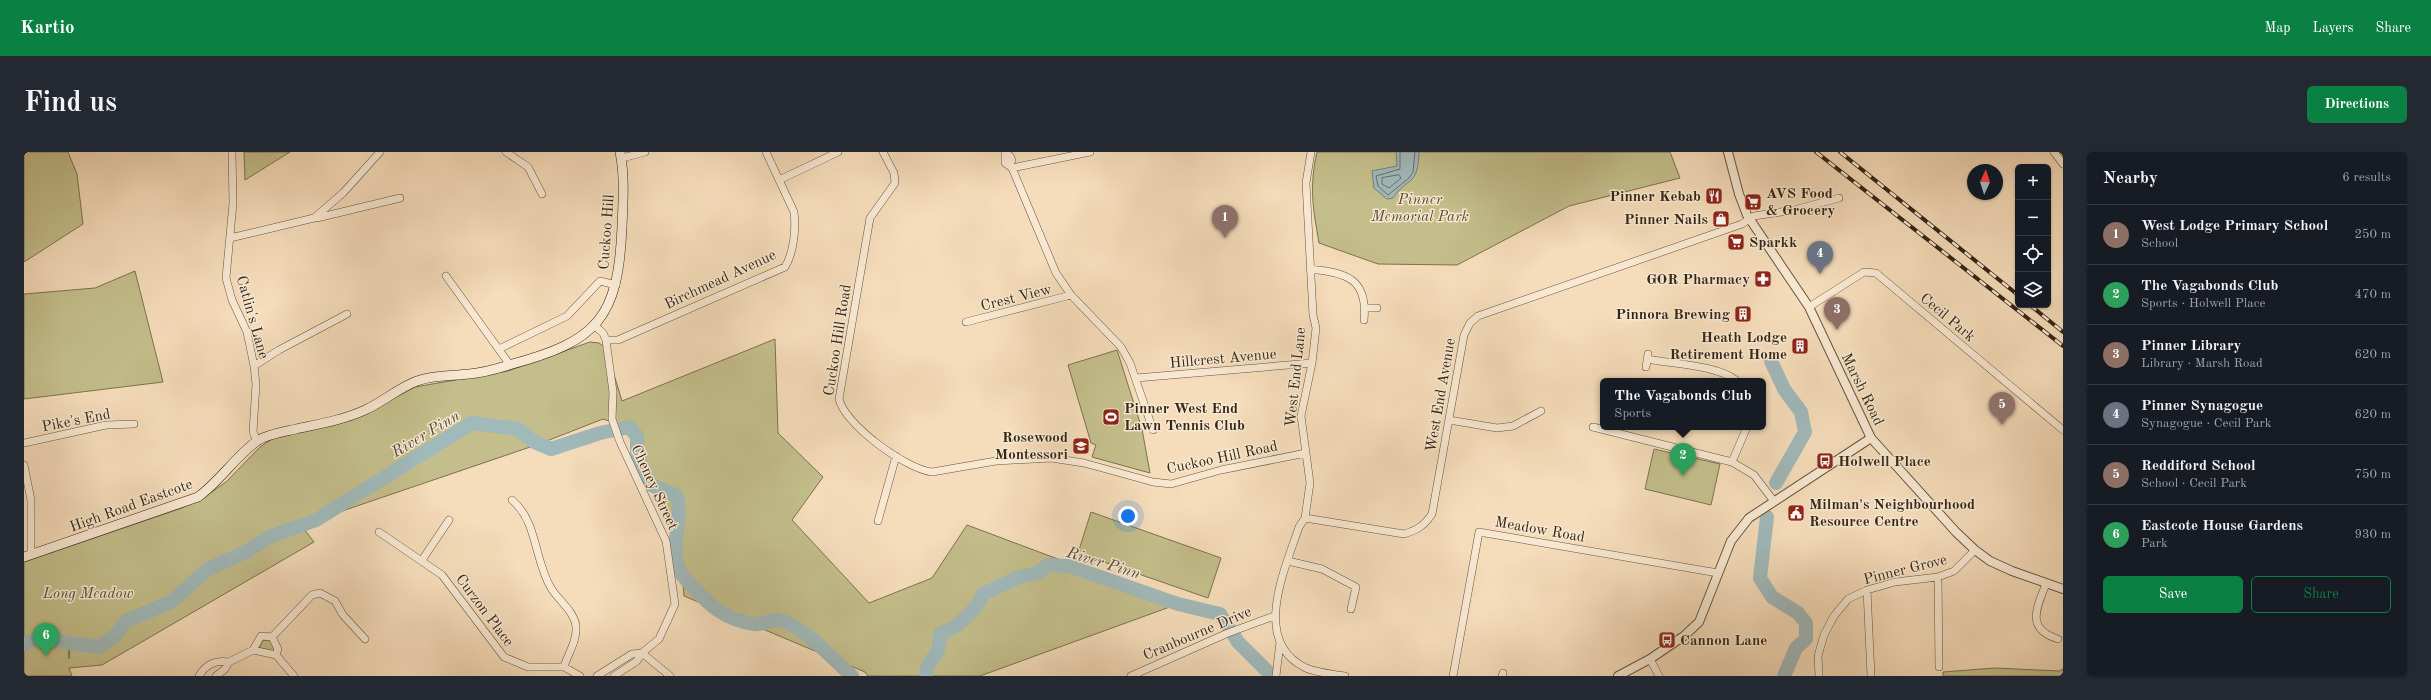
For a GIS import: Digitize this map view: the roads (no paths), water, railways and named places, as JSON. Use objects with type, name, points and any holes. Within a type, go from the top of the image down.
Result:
[{"type":"main road","name":"Cuckoo Hill","points":[[606,312],[616,285],[621,249],[624,170],[621,155]]},
{"type":"main road","name":"High Road Eastcote","points":[[28,556],[198,497],[221,478],[257,441],[269,436],[337,420],[366,410],[406,385],[423,379],[472,374],[510,365],[558,349],[584,335],[595,326],[606,312]]},
{"type":"street","name":"Catlin's Lane","points":[[232,152],[233,203],[226,278],[232,300],[247,332],[254,366],[256,384],[253,432],[257,441]]},
{"type":"street","points":[[314,218],[343,193],[380,152]]},
{"type":"street","points":[[506,152],[528,167],[542,194]]},
{"type":"street","points":[[621,155],[645,152]]},
{"type":"street","name":"Birchmead Avenue","points":[[606,340],[618,340],[785,267],[790,258],[795,222],[794,212],[766,152]]},
{"type":"street","points":[[779,180],[838,152]]},
{"type":"street","name":"Cuckoo Hill Road","points":[[883,152],[894,173],[895,183],[870,218],[839,400],[842,410],[861,430],[896,456],[921,471],[932,472],[996,461],[1051,458],[1084,463],[1153,482],[1171,484],[1220,470],[1306,453]]},
{"type":"street","points":[[1005,152],[1012,160],[1011,166],[1050,263],[1071,295],[1121,347],[1136,378],[1153,430]]},
{"type":"street","points":[[1011,166],[1090,152]]},
{"type":"street","name":"West End Lane","points":[[1312,152],[1306,183],[1313,315],[1316,328],[1312,363],[1301,416],[1310,483],[1305,518],[1299,526],[1278,592],[1274,616],[1280,642],[1290,656],[1306,668],[1345,676]]},
{"type":"street","name":"Marsh Road","points":[[1728,152],[1739,194],[1749,218],[1810,307],[1871,438],[1956,532],[1975,550],[1990,560],[2046,584],[2063,589]]},
{"type":"street","points":[[2054,152],[2063,164]]},
{"type":"street","points":[[230,238],[400,198]]},
{"type":"street","name":"West End Avenue","points":[[1305,518],[1404,534],[1417,530],[1427,523],[1432,514],[1464,335],[1470,323],[1478,316],[1742,224],[1749,218],[1839,198]]},
{"type":"street","points":[[1310,269],[1337,272],[1350,276],[1365,299],[1364,320]]},
{"type":"street","name":"Cecil Park","points":[[1810,307],[1864,272],[1876,273],[2063,430]]},
{"type":"street","points":[[446,276],[510,365]]},
{"type":"street","points":[[499,349],[567,316],[600,281],[616,285]]},
{"type":"street","name":"Crest View","points":[[966,322],[1071,295]]},
{"type":"street","points":[[1365,308],[1377,308]]},
{"type":"street","points":[[254,366],[278,350],[347,314]]},
{"type":"street","points":[[595,326],[603,333],[606,340]]},
{"type":"street","name":"Cheney Street","points":[[606,340],[613,392],[612,419],[620,442],[666,540],[674,604],[659,639],[642,653],[637,661],[614,676]]},
{"type":"street","points":[[1647,360],[1719,372],[1731,378]]},
{"type":"street","name":"Hillcrest Avenue","points":[[1136,378],[1312,363]]},
{"type":"street","points":[[1449,420],[1497,428],[1513,426],[1541,411]]},
{"type":"street","name":"Pike's End","points":[[24,443],[106,425],[134,424]]},
{"type":"street","points":[[1594,427],[1600,429]]},
{"type":"street","points":[[1606,430],[1732,462],[1754,475],[1773,500]]},
{"type":"street","points":[[1732,462],[1746,430]]},
{"type":"street","points":[[1618,676],[1650,659],[1684,636],[1699,622],[1732,541],[1749,518],[1773,500],[1871,438]]},
{"type":"street","points":[[878,520],[896,456]]},
{"type":"street","points":[[24,465],[31,500],[28,556]]},
{"type":"street","points":[[512,500],[520,507],[529,523],[544,574],[573,618],[575,639],[564,667]]},
{"type":"street","points":[[422,560],[449,520]]},
{"type":"street","name":"Curzon Place","points":[[379,532],[422,560],[449,583],[504,657],[528,667],[564,667],[580,676]]},
{"type":"street","name":"Meadow Road","points":[[1453,676],[1479,532],[1718,573]]},
{"type":"street","name":"Pinner Grove","points":[[1819,676],[1818,656],[1824,635],[1834,616],[1848,599],[1867,590],[1895,582],[1938,577],[1954,571],[1975,550]]},
{"type":"street","points":[[1288,561],[1322,569],[1356,587],[1351,609]]},
{"type":"street","points":[[1938,577],[1939,666]]},
{"type":"street","points":[[2046,584],[2036,615],[2037,623],[2044,633],[2058,639]]},
{"type":"street","points":[[1867,590],[1871,676]]},
{"type":"street","points":[[272,637],[312,595],[320,593],[335,601],[343,615],[365,639]]},
{"type":"street","name":"Cranbourne Drive","points":[[1131,676],[1145,673],[1228,633],[1274,616]]},
{"type":"street","points":[[199,676],[208,665],[221,661],[229,662],[254,650],[261,636],[272,637]]},
{"type":"street","points":[[272,637],[278,649],[276,655]]},
{"type":"street","points":[[1276,676],[1280,642]]},
{"type":"street","points":[[254,650],[276,655],[294,676]]},
{"type":"street","points":[[642,653],[670,676]]},
{"type":"street","name":"Cheney Street","points":[[597,676],[632,654],[642,653]]},
{"type":"street","points":[[1650,659],[1659,676]]},
{"type":"street","points":[[216,676],[225,670],[229,662]]},
{"type":"water","points":[[1396,152],[1419,152],[1417,171],[1411,180],[1398,191],[1393,198],[1387,199],[1374,188],[1372,171],[1397,166]]},
{"type":"waterway","name":"River Pinn","points":[[1771,361],[1784,389],[1801,412],[1805,432],[1776,483]]},
{"type":"waterway","name":"River Pinn","points":[[24,644],[43,636],[68,643],[99,647],[115,636],[126,621],[171,602],[208,569],[246,552],[269,537],[316,520],[472,423],[518,429],[534,442],[551,449],[600,433],[629,427],[637,436],[637,456],[651,485],[677,496],[679,515],[675,552],[681,573],[691,585],[711,605],[734,619],[757,624],[773,620],[780,620],[789,623],[808,636],[852,676]]},
{"type":"waterway","name":"River Pinn","points":[[1767,517],[1760,578],[1772,597],[1798,613],[1806,623],[1806,639],[1796,648],[1784,676]]},
{"type":"waterway","name":"River Pinn","points":[[926,676],[927,667],[938,650],[940,634],[958,625],[977,606],[983,594],[1019,577],[1038,573],[1047,565],[1069,566],[1178,604],[1220,614],[1238,642],[1272,676]]},
{"type":"railway","points":[[1816,152],[2063,346]]},
{"type":"railway","points":[[1840,152],[2015,293]]},
{"type":"railway","points":[[2034,308],[2063,332]]},
{"type":"place","name":"Pinner Kebab","points":[[1714,196]]},
{"type":"place","name":"AVS Food & Grocery","points":[[1753,202]]},
{"type":"place","name":"Pinner Nails","points":[[1721,219]]},
{"type":"place","name":"West Lodge Primary School","points":[[1225,238]]},
{"type":"place","name":"Sparkk","points":[[1736,242]]},
{"type":"place","name":"Pinner Synagogue","points":[[1820,274]]},
{"type":"place","name":"GOR Pharmacy","points":[[1763,279]]},
{"type":"place","name":"Pinnora Brewing","points":[[1743,314]]},
{"type":"place","name":"Pinner Library","points":[[1837,330]]},
{"type":"place","name":"Heath Lodge Retirement Home","points":[[1800,346]]},
{"type":"place","name":"Pinner West End Lawn Tennis Club","points":[[1111,417]]},
{"type":"place","name":"Reddiford School","points":[[2002,425]]},
{"type":"place","name":"Rosewood Montessori","points":[[1081,446]]},
{"type":"place","name":"Holwell Place","points":[[1825,461]]},
{"type":"place","name":"The Vagabonds Club","points":[[1683,476]]},
{"type":"place","name":"Milman's Neighbourhood Resource Centre","points":[[1796,513]]},
{"type":"place","name":"Cannon Lane","points":[[1667,640]]},
{"type":"place","name":"Eastcote House Gardens","points":[[46,656]]},
{"type":"park label","name":"Pinner Memorial Park","points":[[1420,208]]},
{"type":"park label","name":"Long Meadow","points":[[88,593]]}]
